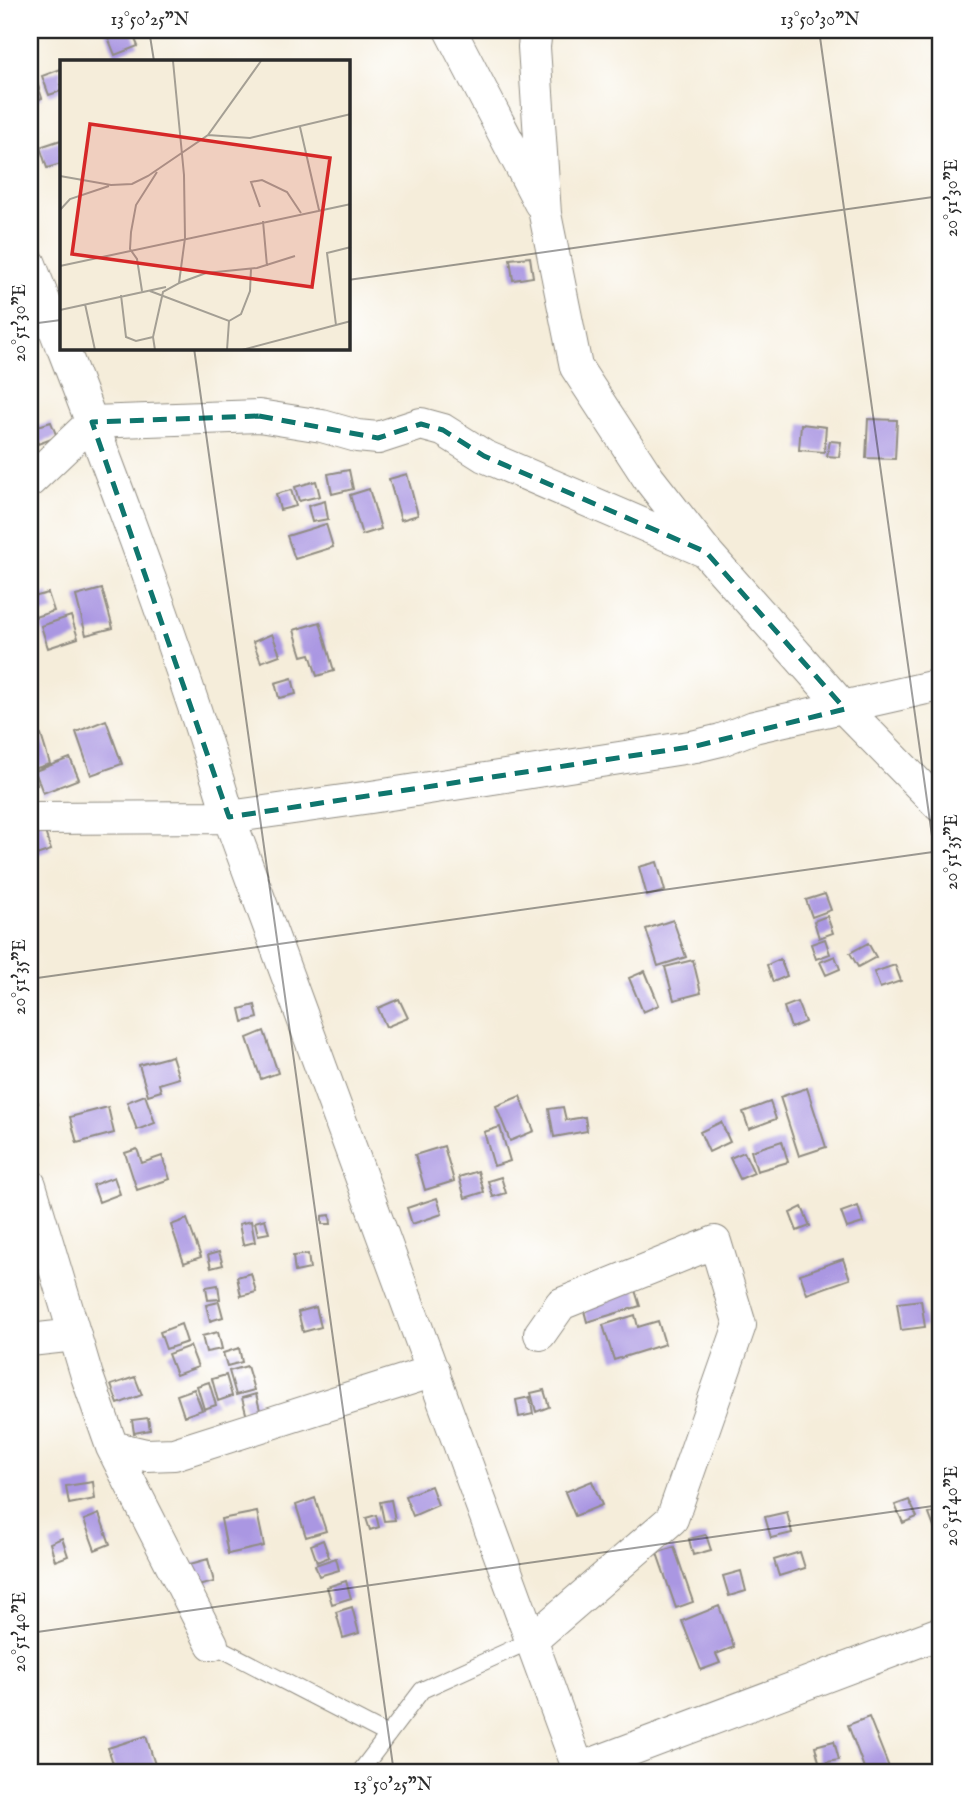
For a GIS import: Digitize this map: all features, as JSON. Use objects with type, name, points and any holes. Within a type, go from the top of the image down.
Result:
[{"type":"street","points":[[450,30],[545,214]]},
{"type":"street","points":[[536,30],[534,47],[545,214],[576,368],[649,479],[706,552],[845,709],[940,806]]},
{"type":"street","points":[[30,264],[60,341]]},
{"type":"street","points":[[64,350],[205,738],[229,817],[580,1771],[940,1633]]},
{"type":"street","points":[[30,481],[92,422],[258,416],[378,438],[421,424],[443,430],[484,456],[706,552]]},
{"type":"street","points":[[30,818],[229,817],[371,797],[696,746],[754,727],[845,709],[940,685]]},
{"type":"street","points":[[30,1185],[112,1447],[212,1644]]},
{"type":"street","points":[[532,1640],[672,1519],[740,1325],[715,1242],[561,1304],[540,1334]]},
{"type":"street","points":[[30,1340],[75,1335]]},
{"type":"street","points":[[112,1447],[146,1455],[174,1454],[434,1371]]},
{"type":"lane","points":[[359,1773],[422,1689],[532,1640]]},
{"type":"lane","points":[[212,1644],[388,1735]]},
{"type":"highlighted area","points":[[259,416],[378,438],[421,424],[443,430],[484,456],[706,552],[845,709],[696,746],[229,817],[92,422]]},
{"type":"building","points":[[105,30],[131,30],[138,46],[115,55]]},
{"type":"building","points":[[30,59],[35,74],[30,76]]},
{"type":"building","points":[[60,69],[60,91],[49,95],[42,76]]},
{"type":"building","points":[[36,79],[42,98],[30,102],[30,81]]},
{"type":"building","points":[[60,140],[60,164],[47,168],[40,147]]},
{"type":"building","points":[[530,257],[533,277],[513,280],[510,259]]},
{"type":"building","points":[[868,419],[897,420],[895,459],[866,458]]},
{"type":"building","points":[[51,422],[57,437],[38,444],[32,428]]},
{"type":"building","points":[[801,424],[826,427],[824,452],[799,450]]},
{"type":"building","points":[[830,441],[841,442],[839,457],[827,456]]},
{"type":"building","points":[[349,470],[353,489],[332,494],[328,474]]},
{"type":"building","points":[[407,474],[418,515],[401,520],[389,479]]},
{"type":"building","points":[[316,481],[320,496],[299,501],[295,487]]},
{"type":"building","points":[[369,489],[381,529],[362,535],[350,495]]},
{"type":"building","points":[[291,490],[296,506],[280,510],[276,494]]},
{"type":"building","points":[[325,501],[328,519],[312,522],[308,506]]},
{"type":"building","points":[[326,524],[333,547],[295,559],[287,536]]},
{"type":"building","points":[[102,589],[113,628],[86,635],[76,596]]},
{"type":"building","points":[[48,593],[54,611],[35,617],[30,598]]},
{"type":"building","points":[[71,616],[78,638],[48,648],[41,626]]},
{"type":"building","points":[[320,622],[334,671],[317,676],[310,654],[302,656],[294,630]]},
{"type":"building","points":[[272,634],[280,655],[261,662],[253,642]]},
{"type":"building","points":[[292,678],[296,694],[279,698],[275,683]]},
{"type":"building","points":[[106,720],[122,764],[91,775],[76,732]]},
{"type":"building","points":[[41,735],[50,764],[33,769],[37,785],[30,787],[30,738]]},
{"type":"building","points":[[940,752],[940,769],[939,769],[935,753]]},
{"type":"building","points":[[70,758],[79,779],[43,793],[35,771]]},
{"type":"building","points":[[41,820],[51,850],[30,857],[30,824]]},
{"type":"building","points":[[657,862],[665,891],[647,896],[639,867]]},
{"type":"building","points":[[825,894],[831,910],[812,917],[806,900]]},
{"type":"building","points":[[827,916],[833,933],[819,938],[814,921]]},
{"type":"building","points":[[673,920],[686,957],[658,966],[646,929]]},
{"type":"building","points":[[825,939],[830,954],[816,959],[811,944]]},
{"type":"building","points":[[868,943],[876,957],[858,967],[850,953]]},
{"type":"building","points":[[835,956],[840,969],[826,975],[820,962]]},
{"type":"building","points":[[780,959],[787,976],[773,982],[767,965]]},
{"type":"building","points":[[693,960],[701,993],[674,1000],[665,967]]},
{"type":"building","points":[[895,965],[901,981],[880,988],[874,972]]},
{"type":"building","points":[[645,971],[659,1005],[643,1012],[629,978]]},
{"type":"building","points":[[399,999],[408,1018],[386,1027],[378,1008]]},
{"type":"building","points":[[797,1002],[805,1022],[791,1028],[784,1007]]},
{"type":"building","points":[[255,1005],[258,1018],[243,1022],[240,1009]]},
{"type":"building","points":[[264,1031],[278,1073],[261,1079],[247,1038]]},
{"type":"building","points":[[172,1056],[179,1078],[159,1084],[161,1091],[148,1095],[139,1065]]},
{"type":"building","points":[[30,1084],[38,1103],[30,1106]]},
{"type":"building","points":[[807,1088],[826,1147],[799,1156],[780,1097]]},
{"type":"building","points":[[145,1095],[155,1123],[137,1130],[127,1102]]},
{"type":"building","points":[[520,1096],[534,1131],[510,1141],[496,1106]]},
{"type":"building","points":[[770,1102],[776,1119],[749,1129],[743,1112]]},
{"type":"building","points":[[108,1107],[114,1133],[77,1143],[70,1117]]},
{"type":"building","points":[[563,1107],[566,1120],[585,1117],[587,1131],[554,1137],[549,1109]]},
{"type":"building","points":[[721,1122],[730,1142],[709,1152],[700,1132]]},
{"type":"building","points":[[500,1127],[510,1161],[494,1166],[484,1132]]},
{"type":"building","points":[[782,1141],[788,1162],[757,1171],[751,1151]]},
{"type":"building","points":[[444,1146],[454,1181],[425,1190],[415,1155]]},
{"type":"building","points":[[137,1149],[142,1163],[162,1156],[170,1179],[137,1190],[125,1153]]},
{"type":"building","points":[[744,1152],[754,1173],[740,1179],[730,1158]]},
{"type":"building","points":[[478,1171],[484,1192],[465,1198],[459,1177]]},
{"type":"building","points":[[114,1177],[120,1194],[99,1202],[93,1185]]},
{"type":"building","points":[[501,1177],[506,1193],[493,1197],[488,1181]]},
{"type":"building","points":[[437,1198],[442,1214],[412,1224],[407,1208]]},
{"type":"building","points":[[858,1206],[863,1223],[847,1228],[841,1212]]},
{"type":"building","points":[[802,1207],[810,1226],[797,1231],[790,1213]]},
{"type":"building","points":[[330,1215],[331,1224],[322,1224],[322,1216]]},
{"type":"building","points":[[187,1219],[201,1257],[184,1263],[171,1225]]},
{"type":"building","points":[[265,1219],[269,1233],[258,1235],[255,1222]]},
{"type":"building","points":[[251,1221],[255,1242],[243,1245],[239,1224]]},
{"type":"building","points":[[219,1252],[223,1265],[211,1268],[208,1255]]},
{"type":"building","points":[[308,1254],[310,1269],[295,1272],[293,1256]]},
{"type":"building","points":[[843,1259],[850,1279],[807,1294],[800,1274]]},
{"type":"building","points":[[251,1273],[256,1292],[241,1296],[237,1277]]},
{"type":"building","points":[[218,1285],[220,1299],[208,1300],[206,1287]]},
{"type":"building","points":[[634,1287],[640,1306],[587,1322],[582,1303]]},
{"type":"building","points":[[921,1300],[925,1327],[901,1330],[897,1303]]},
{"type":"building","points":[[219,1302],[223,1317],[210,1321],[206,1305]]},
{"type":"building","points":[[316,1307],[321,1327],[303,1332],[298,1312]]},
{"type":"building","points":[[635,1315],[638,1327],[658,1321],[665,1344],[614,1360],[603,1325]]},
{"type":"building","points":[[181,1324],[187,1342],[166,1349],[160,1332]]},
{"type":"building","points":[[218,1332],[222,1349],[206,1352],[202,1336]]},
{"type":"building","points":[[190,1346],[198,1367],[176,1375],[168,1354]]},
{"type":"building","points":[[239,1348],[242,1362],[227,1366],[223,1353]]},
{"type":"building","points":[[247,1366],[254,1390],[236,1395],[229,1371]]},
{"type":"building","points":[[226,1375],[232,1396],[218,1401],[212,1379]]},
{"type":"building","points":[[135,1377],[142,1395],[118,1404],[111,1385]]},
{"type":"building","points":[[209,1382],[216,1405],[204,1409],[197,1386]]},
{"type":"building","points":[[194,1389],[202,1410],[184,1416],[177,1395]]},
{"type":"building","points":[[544,1390],[549,1407],[536,1412],[531,1393]]},
{"type":"building","points":[[256,1394],[262,1418],[248,1421],[242,1398]]},
{"type":"building","points":[[530,1397],[533,1414],[519,1417],[516,1400]]},
{"type":"building","points":[[148,1418],[150,1430],[134,1433],[132,1420]]},
{"type":"building","points":[[592,1481],[602,1505],[575,1516],[565,1492]]},
{"type":"building","points":[[93,1482],[95,1499],[69,1504],[66,1486]]},
{"type":"building","points":[[431,1486],[438,1505],[413,1516],[405,1496]]},
{"type":"building","points":[[315,1498],[326,1531],[306,1537],[296,1505]]},
{"type":"building","points":[[391,1500],[395,1520],[384,1521],[380,1502]]},
{"type":"building","points":[[909,1500],[917,1517],[903,1523],[895,1505]]},
{"type":"building","points":[[940,1510],[940,1528],[935,1530],[929,1514]]},
{"type":"building","points":[[257,1512],[264,1546],[228,1554],[221,1519]]},
{"type":"building","points":[[787,1512],[792,1533],[771,1538],[765,1517]]},
{"type":"building","points":[[99,1514],[110,1544],[95,1550],[84,1520]]},
{"type":"building","points":[[376,1515],[379,1527],[370,1530],[366,1518]]},
{"type":"building","points":[[706,1535],[711,1550],[693,1555],[689,1539]]},
{"type":"building","points":[[62,1538],[68,1556],[55,1561],[50,1543]]},
{"type":"building","points":[[323,1540],[329,1557],[317,1562],[311,1545]]},
{"type":"building","points":[[674,1547],[693,1602],[676,1608],[657,1553]]},
{"type":"building","points":[[800,1552],[805,1568],[779,1576],[774,1560]]},
{"type":"building","points":[[336,1558],[339,1570],[319,1576],[315,1565]]},
{"type":"building","points":[[208,1559],[214,1582],[189,1588],[183,1566]]},
{"type":"building","points":[[741,1571],[746,1591],[729,1596],[723,1576]]},
{"type":"building","points":[[346,1581],[351,1598],[332,1604],[327,1587]]},
{"type":"building","points":[[719,1606],[734,1647],[716,1654],[720,1663],[701,1670],[682,1621]]},
{"type":"building","points":[[352,1607],[359,1633],[343,1638],[336,1612]]},
{"type":"building","points":[[869,1717],[890,1770],[882,1773],[866,1773],[848,1725]]},
{"type":"building","points":[[146,1736],[157,1771],[116,1773],[108,1748]]},
{"type":"building","points":[[834,1741],[839,1760],[827,1762],[830,1772],[843,1769],[844,1773],[822,1773],[815,1746]]}]
